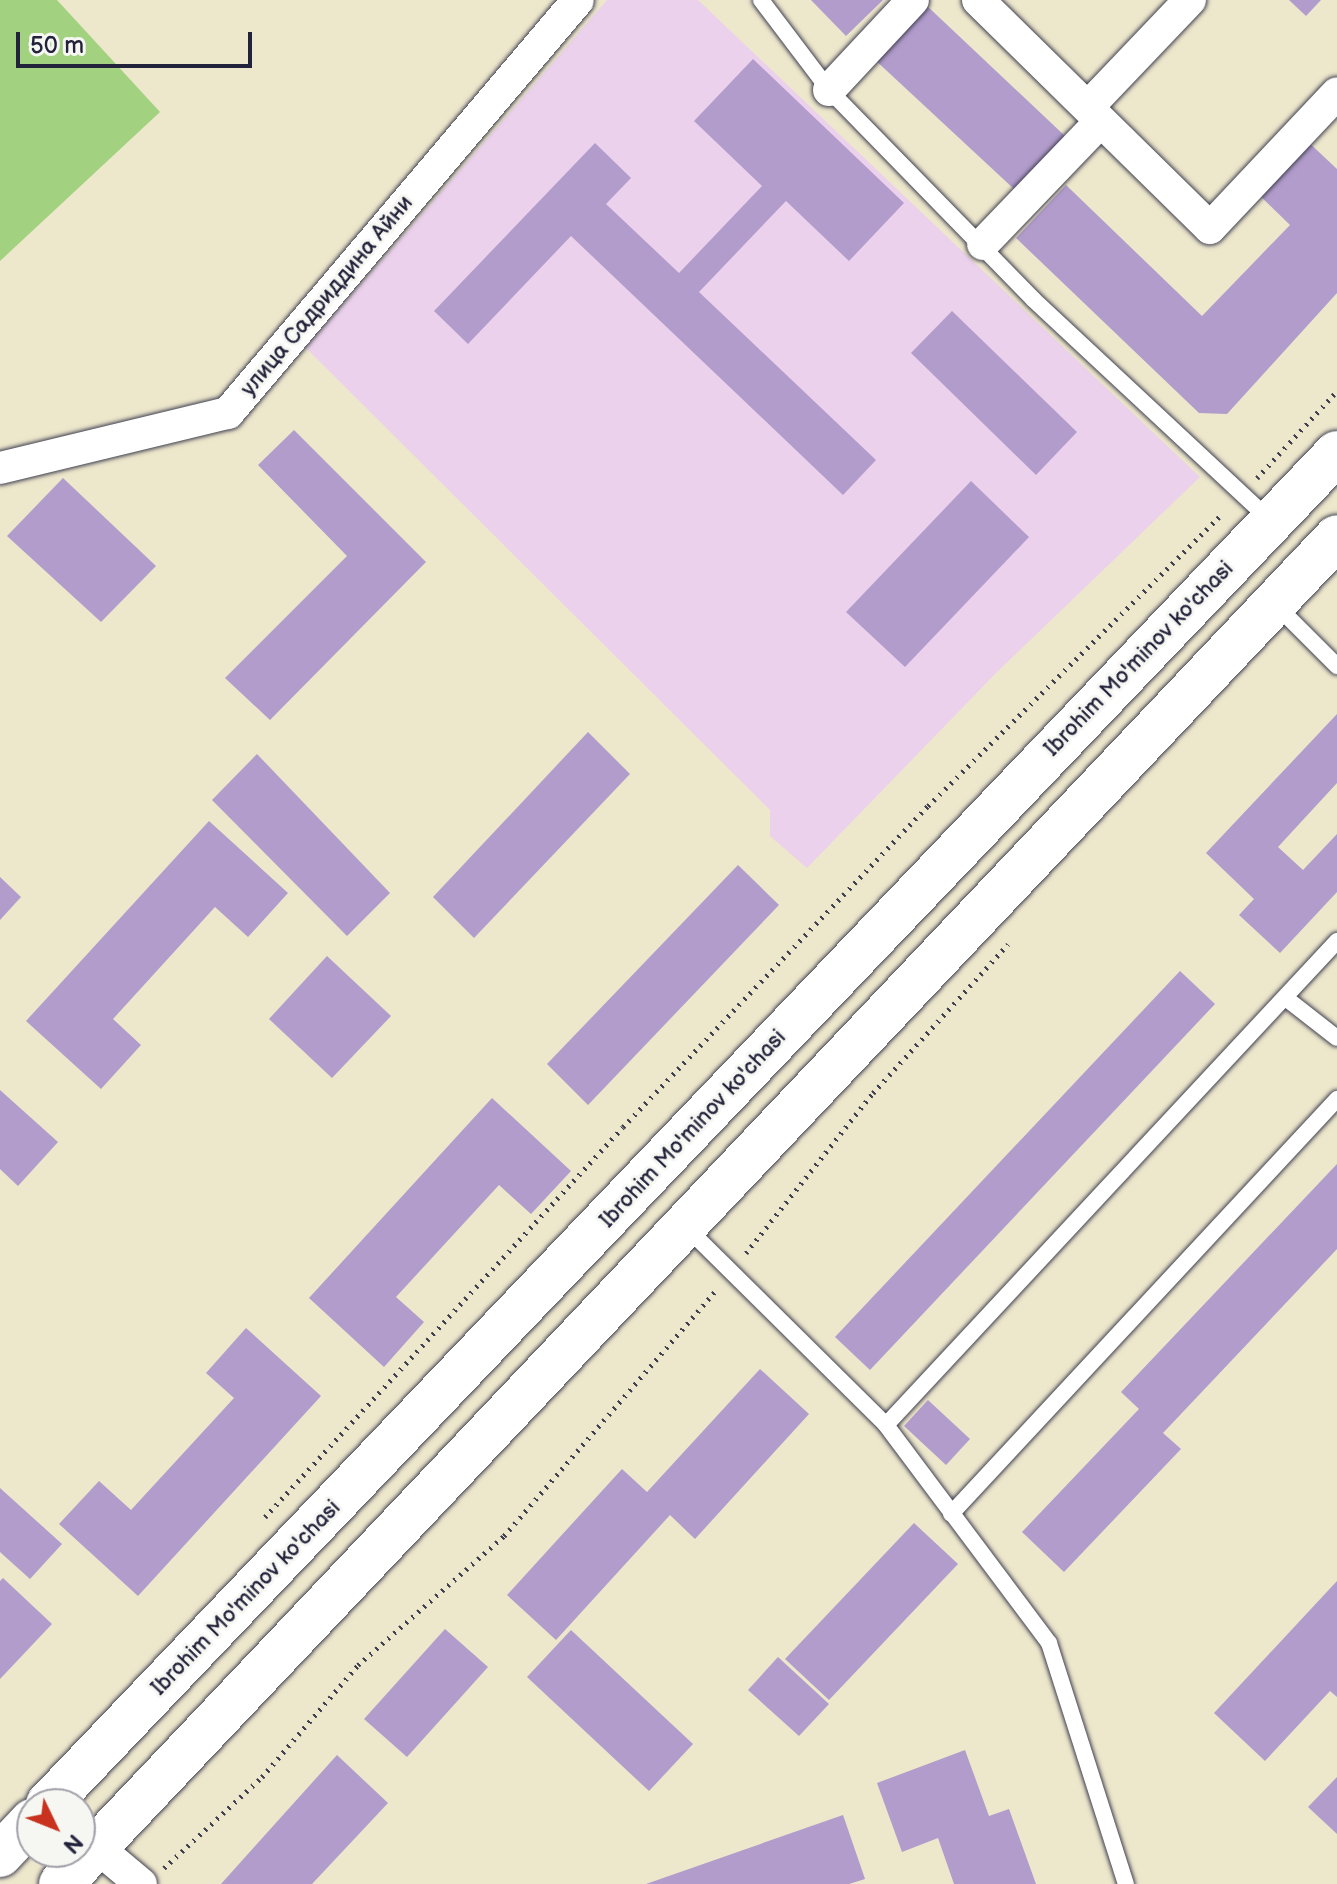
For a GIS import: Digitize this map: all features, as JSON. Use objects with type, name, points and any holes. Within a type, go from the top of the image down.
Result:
[{"type":"main road","name":"Ibrohim Mo'minov ko'chasi","points":[[63,1788],[1257,507],[1337,453]]},
{"type":"main road","points":[[61,1884],[1337,537]]},
{"type":"main road","points":[[0,1855],[16,1838]]},
{"type":"street","name":"улица Садриддина Айни","points":[[0,468],[228,413],[578,0]]},
{"type":"street","points":[[829,90],[913,0]]},
{"type":"street","points":[[978,0],[1210,228],[1337,93]]},
{"type":"street","points":[[983,244],[1190,0]]},
{"type":"street","points":[[98,1848],[147,1880]]},
{"type":"lane","points":[[761,0],[829,90],[983,244],[1034,300],[1257,507]]},
{"type":"lane","points":[[1273,603],[1337,666]]},
{"type":"lane","points":[[886,1425],[1287,999],[1337,941]]},
{"type":"lane","points":[[1287,999],[1337,1038]]},
{"type":"lane","points":[[951,1514],[1337,1099]]},
{"type":"lane","points":[[684,1225],[886,1425],[1049,1643],[1126,1884]]},
{"type":"path","points":[[264,1519],[623,1127],[906,829],[1257,507],[1337,391]]},
{"type":"path","points":[[147,1880],[262,1777],[358,1665],[504,1536],[732,1271],[873,1093],[1012,939]]},
{"type":"shaded area","points":[[607,0],[698,0],[1200,477],[996,673],[807,868],[770,836],[770,810],[306,348]]},
{"type":"green space","points":[[0,0],[57,0],[160,112],[0,261]]},
{"type":"building","points":[[811,0],[883,0],[846,36]]},
{"type":"building","points":[[1289,0],[1321,0],[1306,16]]},
{"type":"building","points":[[925,4],[1065,136],[1014,189],[873,58]]},
{"type":"building","points":[[753,59],[904,203],[849,261],[786,201],[699,292],[876,460],[843,495],[571,236],[468,344],[434,311],[595,143],[631,178],[606,204],[679,273],[762,186],[694,121]]},
{"type":"building","points":[[1304,138],[1337,169],[1337,293],[1227,414],[1199,413],[1016,238],[1066,185],[1202,316],[1290,225],[1254,190]]},
{"type":"building","points":[[952,311],[1077,432],[1036,475],[911,353]]},
{"type":"building","points":[[294,430],[426,562],[270,720],[225,678],[347,556],[258,465]]},
{"type":"building","points":[[63,478],[156,566],[101,622],[7,536]]},
{"type":"building","points":[[971,481],[1029,537],[905,667],[846,612]]},
{"type":"building","points":[[1337,714],[1337,783],[1278,847],[1303,870],[1337,834],[1337,892],[1280,953],[1239,915],[1254,899],[1206,853]]},
{"type":"building","points":[[588,732],[630,774],[474,938],[433,897]]},
{"type":"building","points":[[257,754],[390,893],[347,936],[212,800]]},
{"type":"building","points":[[209,821],[288,893],[248,937],[215,907],[113,1019],[141,1045],[101,1089],[26,1021]]},
{"type":"building","points":[[738,865],[779,905],[588,1105],[547,1064]]},
{"type":"building","points":[[0,877],[21,897],[0,920]]},
{"type":"building","points":[[327,956],[391,1016],[332,1078],[269,1019]]},
{"type":"building","points":[[1180,971],[1215,1004],[870,1370],[835,1337]]},
{"type":"building","points":[[0,1090],[58,1142],[18,1186],[0,1169]]},
{"type":"building","points":[[492,1098],[571,1171],[531,1214],[499,1185],[396,1297],[424,1322],[384,1367],[309,1298]]},
{"type":"building","points":[[1337,1164],[1337,1249],[1163,1433],[1181,1449],[1064,1572],[1022,1532],[1139,1409],[1121,1392]]},
{"type":"building","points":[[246,1328],[321,1396],[138,1596],[59,1524],[99,1481],[131,1510],[234,1398],[206,1373]]},
{"type":"building","points":[[760,1369],[809,1414],[695,1539],[670,1515],[556,1640],[507,1595],[622,1469],[647,1492]]},
{"type":"building","points":[[928,1400],[970,1439],[946,1465],[904,1426]]},
{"type":"building","points":[[0,1488],[62,1544],[30,1579],[0,1552]]},
{"type":"building","points":[[914,1523],[958,1564],[829,1700],[785,1659]]},
{"type":"building","points":[[3,1578],[52,1624],[0,1679],[0,1581]]},
{"type":"building","points":[[1337,1581],[1337,1697],[1330,1691],[1265,1761],[1214,1713]]},
{"type":"building","points":[[445,1629],[488,1667],[407,1757],[364,1719]]},
{"type":"building","points":[[571,1630],[693,1744],[649,1791],[527,1677]]},
{"type":"building","points":[[778,1657],[829,1704],[799,1736],[748,1690]]},
{"type":"building","points":[[965,1750],[989,1816],[1009,1809],[1036,1884],[954,1884],[938,1838],[902,1852],[877,1783]]},
{"type":"building","points":[[337,1755],[388,1803],[312,1884],[221,1884]]},
{"type":"building","points":[[1337,1777],[1337,1834],[1308,1807]]},
{"type":"building","points":[[843,1815],[865,1879],[849,1884],[646,1884]]}]
